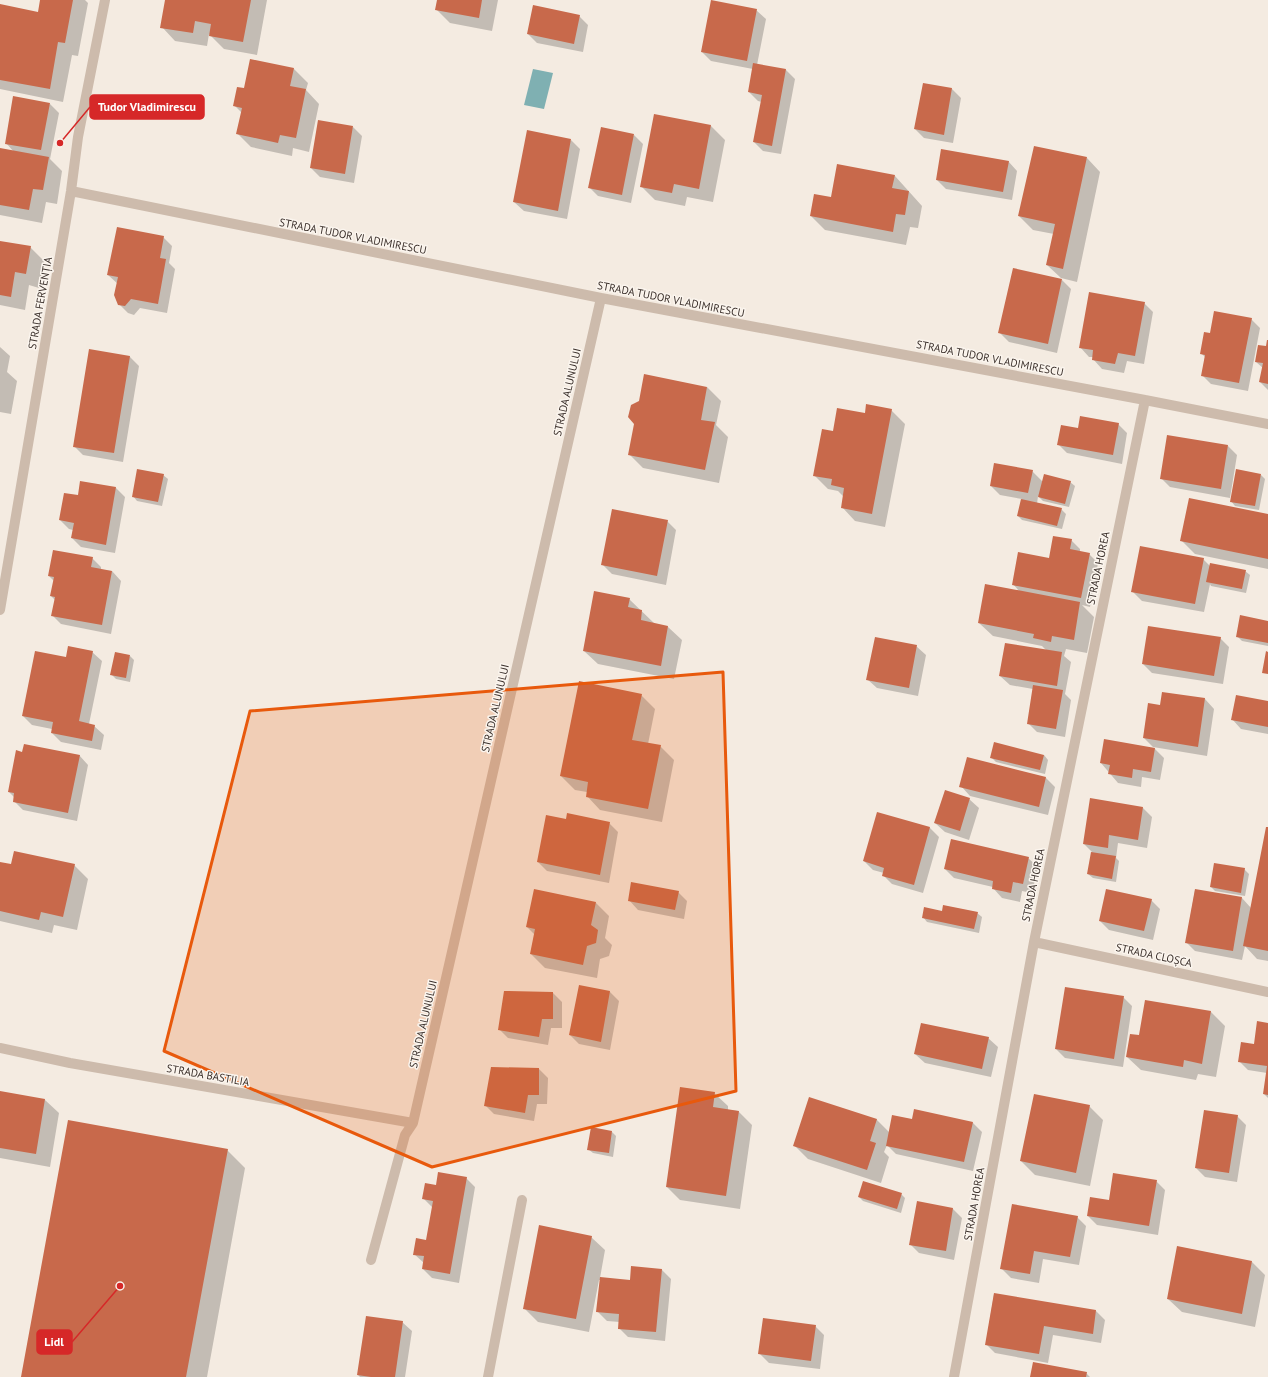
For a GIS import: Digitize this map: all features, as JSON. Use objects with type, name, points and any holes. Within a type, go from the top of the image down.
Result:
[{"type":"street","name":"STRADA FERVENȚIA","points":[[0,610],[71,191],[78,137],[105,0]]},
{"type":"street","name":"STRADA TUDOR VLADIMIRESCU","points":[[71,191],[601,298],[1268,424]]},
{"type":"street","name":"STRADA ALUNULUI","points":[[371,1260],[405,1135],[413,1123],[601,298]]},
{"type":"street","name":"STRADA HOREA","points":[[954,1377],[1034,942],[1145,400]]},
{"type":"street","name":"STRADA CLOȘCA","points":[[1034,942],[1268,992]]},
{"type":"street","name":"STRADA BASTILIA","points":[[0,1048],[70,1063],[413,1123]]},
{"type":"street","points":[[488,1377],[522,1200]]},
{"type":"highlighted area","points":[[723,672],[736,1091],[432,1167],[164,1051],[250,711]]},
{"type":"water","points":[[533,69],[553,73],[544,109],[524,105]]},
{"type":"building","points":[[40,0],[73,0],[65,43],[58,42],[50,89],[0,80],[0,4],[38,12]]},
{"type":"building","points":[[165,0],[251,0],[243,42],[209,36],[211,24],[195,21],[193,33],[160,28]]},
{"type":"building","points":[[437,0],[482,0],[479,18],[435,10]]},
{"type":"building","points":[[711,0],[757,9],[747,61],[701,52]]},
{"type":"building","points":[[533,5],[580,15],[574,44],[527,34]]},
{"type":"building","points":[[250,59],[294,68],[290,86],[306,89],[296,138],[280,135],[278,143],[236,134],[242,108],[233,106],[237,87],[244,88]]},
{"type":"building","points":[[753,63],[786,69],[772,146],[753,142],[762,95],[748,92]]},
{"type":"building","points":[[923,83],[952,88],[944,135],[914,129]]},
{"type":"building","points":[[13,96],[50,103],[41,150],[5,144]]},
{"type":"building","points":[[654,114],[711,125],[699,189],[674,184],[672,193],[640,187]]},
{"type":"building","points":[[318,120],[353,126],[345,174],[310,168]]},
{"type":"building","points":[[601,127],[634,134],[622,195],[588,188]]},
{"type":"building","points":[[527,130],[571,139],[558,211],[513,202]]},
{"type":"building","points":[[1034,146],[1087,157],[1063,269],[1046,265],[1055,224],[1018,216]]},
{"type":"building","points":[[0,148],[49,157],[43,190],[33,189],[29,210],[0,205]]},
{"type":"building","points":[[941,149],[1009,161],[1003,192],[936,180]]},
{"type":"building","points":[[837,164],[895,175],[892,188],[909,191],[905,215],[896,214],[893,232],[810,216],[814,194],[831,197]]},
{"type":"building","points":[[117,227],[164,236],[160,258],[166,259],[158,304],[131,299],[125,306],[118,305],[114,295],[118,277],[107,275]]},
{"type":"building","points":[[0,241],[31,246],[26,274],[15,272],[11,297],[0,295]]},
{"type":"building","points":[[1013,268],[1062,279],[1048,344],[998,333]]},
{"type":"building","points":[[1089,292],[1145,302],[1135,356],[1118,353],[1115,364],[1092,360],[1093,350],[1079,348]]},
{"type":"building","points":[[1214,311],[1252,318],[1239,383],[1201,376],[1205,355],[1200,354],[1204,332],[1210,333]]},
{"type":"building","points":[[1267,340],[1268,384],[1259,382],[1263,363],[1255,362],[1258,345],[1266,346]]},
{"type":"building","points":[[89,349],[130,356],[114,453],[73,447]]},
{"type":"building","points":[[644,374],[707,387],[701,420],[715,422],[705,470],[628,455],[634,424],[628,417],[631,405],[639,401]]},
{"type":"building","points":[[866,404],[892,409],[872,514],[841,508],[844,488],[831,485],[832,479],[813,476],[822,429],[833,431],[837,408],[865,413]]},
{"type":"building","points":[[1080,416],[1119,423],[1113,455],[1057,445],[1061,425],[1078,428]]},
{"type":"building","points":[[1167,435],[1228,445],[1221,489],[1160,479]]},
{"type":"building","points":[[994,463],[1033,470],[1028,493],[990,486]]},
{"type":"building","points":[[137,469],[164,474],[158,502],[132,497]]},
{"type":"building","points":[[1236,469],[1261,474],[1255,506],[1230,502]]},
{"type":"building","points":[[1044,474],[1071,481],[1065,504],[1038,497]]},
{"type":"building","points":[[80,481],[116,487],[106,545],[71,538],[74,523],[59,520],[64,493],[78,495]]},
{"type":"building","points":[[1189,498],[1268,514],[1268,559],[1180,541]]},
{"type":"building","points":[[1021,499],[1062,508],[1057,526],[1017,516]]},
{"type":"building","points":[[612,509],[668,520],[657,576],[601,565]]},
{"type":"building","points":[[1053,536],[1072,539],[1070,549],[1090,553],[1081,598],[1012,585],[1018,552],[1049,558]]},
{"type":"building","points":[[1140,546],[1204,558],[1195,604],[1131,592]]},
{"type":"building","points":[[53,550],[93,557],[91,567],[112,571],[102,625],[51,616],[55,597],[50,596],[54,577],[48,576]]},
{"type":"building","points":[[1210,563],[1246,570],[1242,589],[1206,582]]},
{"type":"building","points":[[985,584],[1080,602],[1074,640],[1052,636],[1051,642],[1033,638],[1034,634],[978,623]]},
{"type":"building","points":[[594,591],[630,598],[628,607],[642,610],[641,620],[668,626],[661,666],[583,651]]},
{"type":"building","points":[[1240,615],[1268,621],[1268,643],[1236,637]]},
{"type":"building","points":[[1148,626],[1221,637],[1214,676],[1142,664]]},
{"type":"building","points":[[875,637],[917,645],[909,688],[866,680]]},
{"type":"building","points":[[1005,643],[1062,652],[1057,686],[999,676]]},
{"type":"building","points":[[68,646],[93,651],[79,721],[95,725],[92,741],[51,733],[53,722],[22,716],[35,651],[66,657]]},
{"type":"building","points":[[1266,651],[1268,652],[1268,674],[1262,673]]},
{"type":"building","points":[[115,652],[130,655],[126,678],[110,675]]},
{"type":"building","points":[[579,681],[642,694],[632,740],[661,745],[648,809],[586,797],[588,782],[560,776]]},
{"type":"building","points":[[1033,685],[1063,690],[1056,729],[1027,724]]},
{"type":"building","points":[[1162,692],[1205,698],[1198,747],[1143,738],[1148,703],[1160,705]]},
{"type":"building","points":[[1236,695],[1268,701],[1268,727],[1231,720]]},
{"type":"building","points":[[1104,739],[1155,748],[1151,772],[1133,769],[1132,778],[1108,774],[1110,765],[1100,763]]},
{"type":"building","points":[[994,742],[1044,755],[1040,770],[990,758]]},
{"type":"building","points":[[24,744],[80,755],[68,813],[13,802],[14,793],[8,792],[16,750],[22,752]]},
{"type":"building","points":[[967,757],[1046,777],[1039,807],[959,787]]},
{"type":"building","points":[[945,790],[970,798],[960,831],[934,823]]},
{"type":"building","points":[[1090,798],[1143,807],[1138,840],[1109,835],[1108,848],[1083,844]]},
{"type":"building","points":[[877,812],[930,827],[914,885],[882,876],[884,868],[863,861]]},
{"type":"building","points":[[567,813],[610,822],[600,875],[537,862],[546,815],[566,819]]},
{"type":"building","points":[[1266,827],[1268,827],[1268,951],[1243,946]]},
{"type":"building","points":[[951,839],[1029,857],[1023,884],[1013,882],[1011,893],[992,889],[993,881],[944,869]]},
{"type":"building","points":[[14,851],[75,864],[63,917],[41,912],[39,920],[0,911],[0,862],[11,864]]},
{"type":"building","points":[[1091,852],[1116,856],[1112,879],[1087,874]]},
{"type":"building","points":[[1214,863],[1245,868],[1241,893],[1210,887]]},
{"type":"building","points":[[631,882],[679,891],[675,910],[628,901]]},
{"type":"building","points":[[534,889],[596,902],[591,925],[598,930],[596,943],[587,946],[583,965],[530,954],[535,929],[526,927]]},
{"type":"building","points":[[1106,889],[1152,899],[1144,931],[1099,921]]},
{"type":"building","points":[[1195,889],[1242,897],[1233,951],[1185,943]]},
{"type":"building","points":[[943,905],[978,912],[974,929],[922,918],[924,907],[942,911]]},
{"type":"building","points":[[579,985],[610,991],[601,1042],[569,1035]]},
{"type":"building","points":[[1065,987],[1124,996],[1114,1059],[1055,1049]]},
{"type":"building","points":[[504,991],[553,992],[553,1019],[542,1019],[539,1037],[498,1030]]},
{"type":"building","points":[[1145,1000],[1211,1011],[1202,1064],[1184,1060],[1183,1067],[1126,1057],[1130,1034],[1139,1035]]},
{"type":"building","points":[[1257,1021],[1268,1023],[1268,1095],[1263,1094],[1267,1066],[1238,1062],[1241,1042],[1254,1044]]},
{"type":"building","points":[[921,1023],[989,1037],[982,1069],[914,1054]]},
{"type":"building","points":[[491,1067],[539,1068],[539,1095],[528,1095],[525,1113],[484,1106]]},
{"type":"building","points":[[680,1087],[715,1092],[713,1107],[739,1111],[726,1196],[666,1187]]},
{"type":"building","points":[[0,1091],[45,1099],[36,1154],[0,1148]]},
{"type":"building","points":[[1034,1094],[1090,1105],[1076,1173],[1020,1161]]},
{"type":"building","points":[[809,1097],[877,1119],[870,1141],[876,1143],[867,1170],[793,1146]]},
{"type":"building","points":[[914,1109],[973,1122],[964,1162],[886,1146],[892,1115],[912,1119]]},
{"type":"building","points":[[1204,1110],[1238,1115],[1229,1173],[1195,1168]]},
{"type":"building","points":[[68,1120],[228,1149],[186,1377],[21,1377]]},
{"type":"building","points":[[591,1127],[612,1131],[609,1153],[587,1150]]},
{"type":"building","points":[[438,1172],[467,1177],[450,1274],[422,1269],[424,1256],[413,1255],[416,1238],[426,1240],[433,1201],[422,1199],[425,1183],[436,1185]]},
{"type":"building","points":[[1113,1173],[1157,1180],[1149,1226],[1087,1216],[1090,1197],[1109,1200]]},
{"type":"building","points":[[863,1181],[902,1193],[897,1209],[858,1197]]},
{"type":"building","points":[[917,1201],[953,1208],[946,1251],[909,1245]]},
{"type":"building","points":[[1012,1204],[1078,1216],[1070,1257],[1034,1251],[1030,1274],[1000,1269]]},
{"type":"building","points":[[539,1225],[592,1236],[576,1319],[523,1309]]},
{"type":"building","points":[[1177,1246],[1252,1261],[1242,1314],[1167,1299]]},
{"type":"building","points":[[631,1266],[662,1269],[656,1332],[618,1329],[619,1314],[596,1312],[600,1277],[630,1280]]},
{"type":"building","points":[[994,1293],[1096,1310],[1093,1334],[1044,1326],[1039,1354],[985,1345]]},
{"type":"building","points":[[366,1316],[403,1321],[395,1377],[371,1377],[357,1375]]},
{"type":"building","points":[[763,1318],[816,1325],[811,1361],[758,1354]]},
{"type":"building","points":[[1033,1362],[1087,1372],[1086,1377],[1030,1377]]},
{"type":"place","name":"Tudor Vladimirescu","points":[[60,143]]},
{"type":"place","name":"Lidl","points":[[120,1286]]}]
